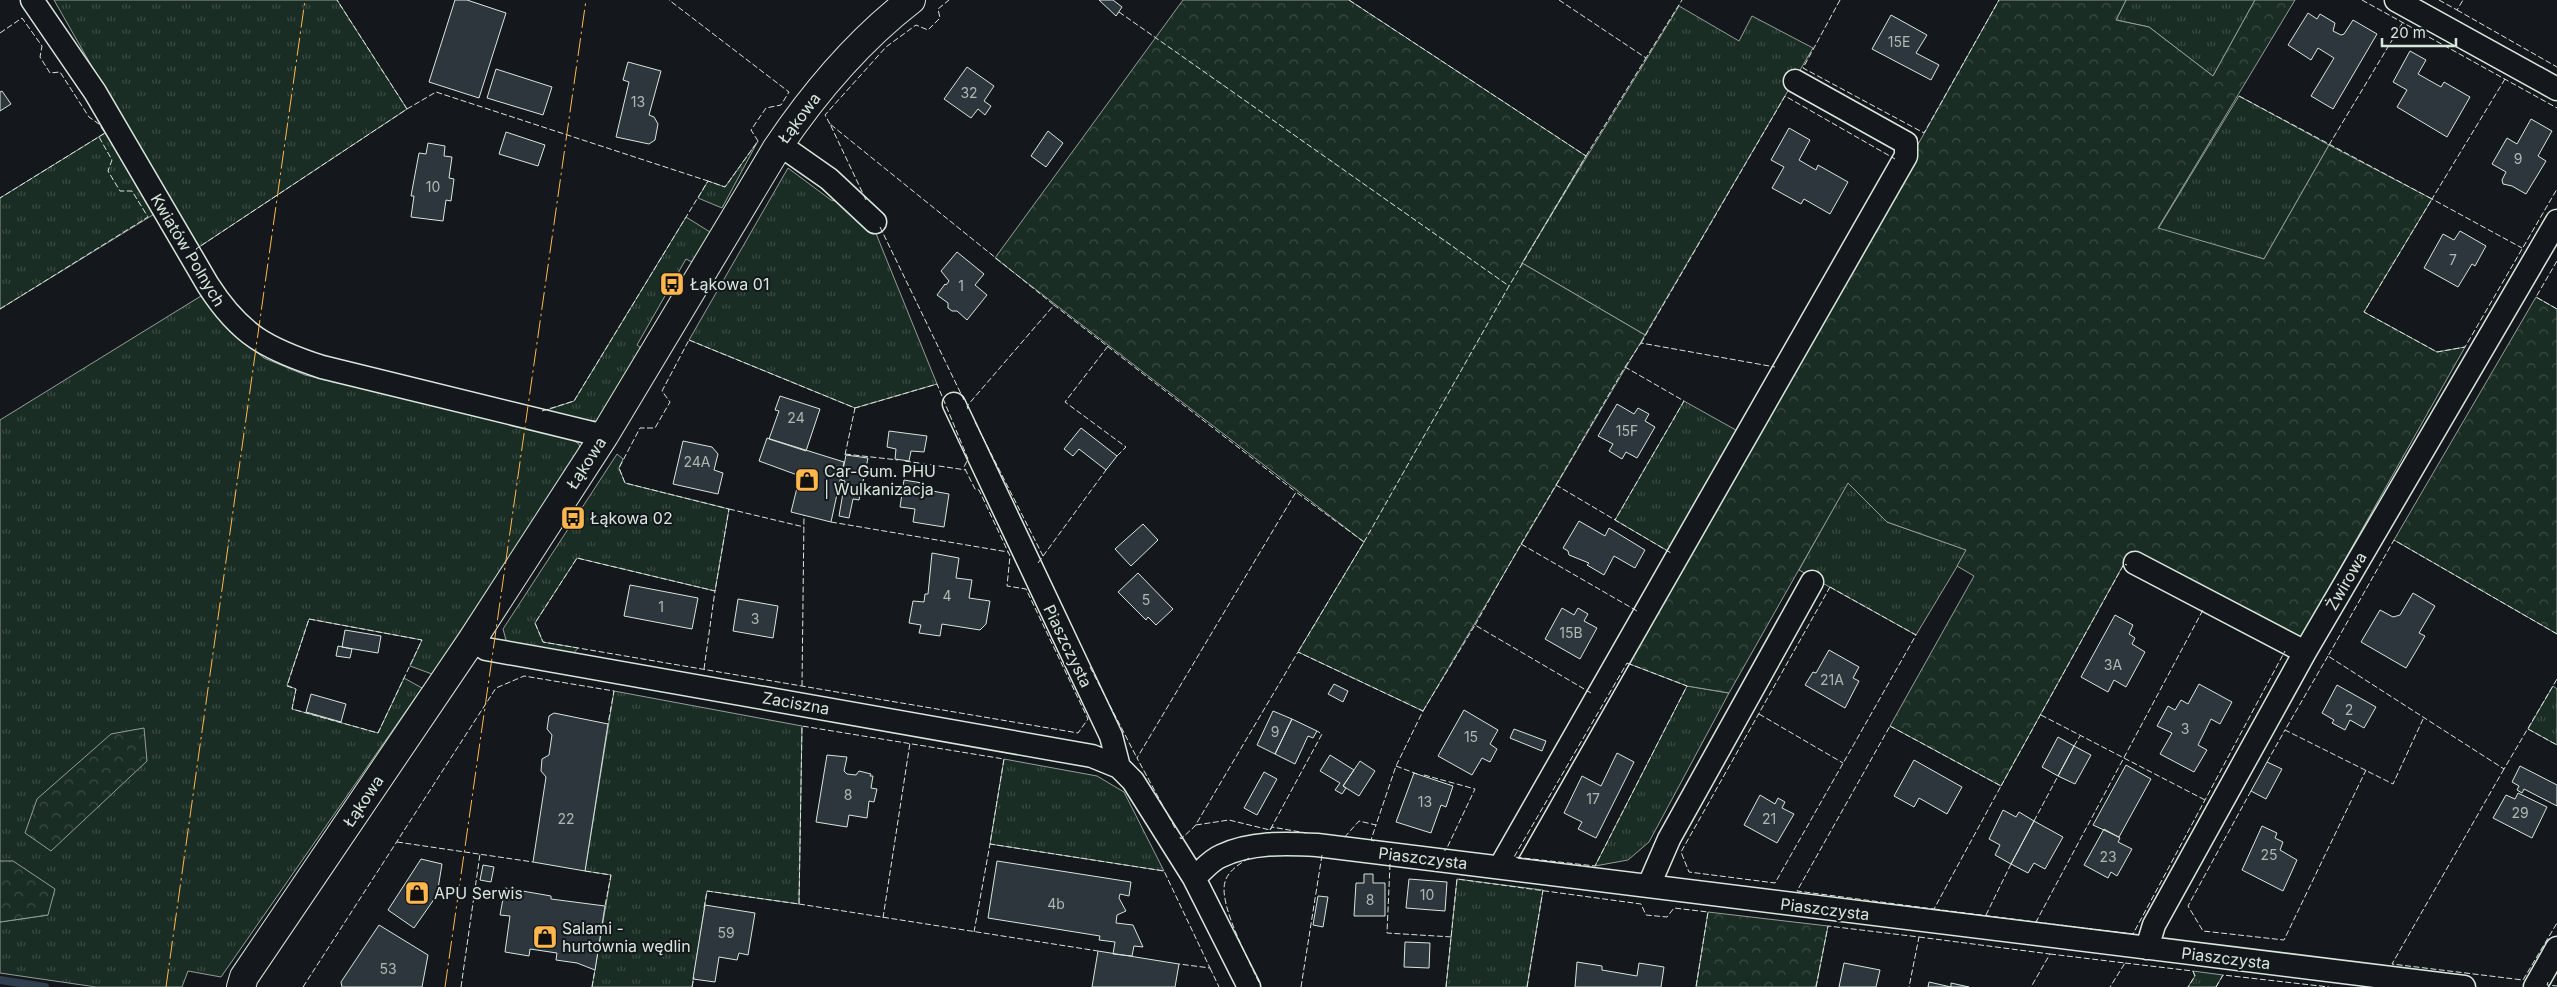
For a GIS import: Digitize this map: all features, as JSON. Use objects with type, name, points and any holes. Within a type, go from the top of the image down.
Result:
[{"type":"street","name":"Kwiatów Polnych","points":[[32,0],[95,92],[208,286],[224,310],[243,330],[279,353],[322,367],[604,436]]},
{"type":"street","name":"Łąkowa","points":[[242,987],[244,977],[472,640],[604,436],[779,144],[846,58],[911,0]]},
{"type":"street","points":[[2396,0],[2557,89]]},
{"type":"street","points":[[1500,867],[1906,156],[1906,144],[1796,81]]},
{"type":"street","points":[[779,144],[829,179],[875,222]]},
{"type":"street","name":"Żwirowa","points":[[2147,948],[2154,925],[2305,652],[2557,221]]},
{"type":"street","name":"Piaszczysta","points":[[954,404],[1111,736],[1119,767],[1133,780],[1194,878],[1249,987]]},
{"type":"street","points":[[2135,562],[2305,652]]},
{"type":"street","points":[[1649,885],[1669,839],[1812,582]]},
{"type":"street","name":"Zaciszna","points":[[472,640],[486,649],[1092,756],[1119,767]]},
{"type":"street","name":"Piaszczysta","points":[[1194,878],[1219,856],[1237,850],[1284,842],[1649,885],[2464,987]]},
{"type":"street","points":[[2535,987],[2557,948]]},
{"type":"green space","points":[[54,0],[337,0],[407,109],[196,249]]},
{"type":"green space","points":[[1183,0],[1349,0],[1586,156],[1522,263],[1645,335],[1423,711],[1298,652],[1364,542],[995,258]]},
{"type":"green space","points":[[1999,0],[2126,0],[2116,20],[2149,27],[2213,76],[2255,0],[2295,0],[2158,228],[2264,259],[2329,145],[2432,199],[2364,312],[2437,352],[2465,347],[2299,641],[2131,551],[2001,786],[1890,726],[1974,576],[1957,566],[1966,550],[1887,522],[1848,483],[1729,693],[1687,686],[1627,663]]},
{"type":"green space","points":[[2126,0],[2255,0],[2213,76],[2149,27],[2116,20]]},
{"type":"green space","points":[[1679,6],[1739,41],[1752,16],[1813,48],[1645,335],[1522,263]]},
{"type":"green space","points":[[2239,96],[2329,145],[2264,259],[2158,229]]},
{"type":"green space","points":[[105,133],[156,213],[0,309],[0,198]]},
{"type":"green space","points":[[758,141],[722,208],[698,198],[708,181],[725,187]]},
{"type":"green space","points":[[788,168],[831,200],[851,205],[873,226],[937,384],[855,408],[689,340]]},
{"type":"green space","points":[[686,217],[710,232],[692,262],[686,259],[637,345],[641,348],[598,421],[583,421],[544,411],[574,401]]},
{"type":"green space","points":[[201,296],[232,333],[264,358],[305,375],[568,437],[579,444],[581,453],[432,674],[410,666],[422,640],[309,619],[287,685],[296,689],[292,709],[378,733],[404,678],[422,688],[221,977],[188,971],[182,987],[96,987],[0,973],[0,922],[48,915],[0,861],[0,420]]},
{"type":"green space","points":[[2536,297],[2557,309],[2557,634],[2394,540]]},
{"type":"green space","points":[[1684,401],[1743,434],[1673,554],[1615,520]]},
{"type":"green space","points":[[617,454],[623,459],[619,468],[625,483],[729,509],[715,591],[577,558],[535,623],[543,642],[578,648],[572,655],[514,646],[506,640],[503,629]]},
{"type":"green space","points":[[1848,482],[1887,522],[1967,550],[1916,635],[1799,570]]},
{"type":"green space","points":[[1687,686],[1729,693],[1649,842],[1628,860],[1595,866]]},
{"type":"green space","points":[[2553,686],[2557,689],[2557,745],[2528,729]]},
{"type":"green space","points":[[614,691],[802,726],[799,904],[707,891],[692,987],[592,987],[611,875],[585,871]]},
{"type":"green space","points":[[144,728],[147,761],[51,851],[25,833],[37,799],[111,734]]},
{"type":"green space","points":[[1004,759],[1097,776],[1124,792],[1164,871],[990,844]]},
{"type":"green space","points":[[0,861],[13,861],[55,889],[48,915],[0,922]]},
{"type":"green space","points":[[1457,879],[1543,890],[1527,987],[1446,987]]},
{"type":"green space","points":[[1708,912],[1828,926],[1816,987],[1696,987]]},
{"type":"green space","points":[[2193,971],[2223,975],[2216,987],[2188,987],[2195,976]]},
{"type":"building","points":[[455,0],[467,0],[506,13],[479,98],[429,82]]},
{"type":"building","points":[[1099,0],[1113,0],[1122,7],[1116,16]]},
{"type":"building","points":[[2308,13],[2317,19],[2320,14],[2335,23],[2333,31],[2341,35],[2344,34],[2353,20],[2377,34],[2333,109],[2311,96],[2334,58],[2318,48],[2311,60],[2288,45]]},
{"type":"building","points":[[1891,15],[1927,35],[1916,53],[1939,65],[1931,80],[1872,49]]},
{"type":"building","points":[[2410,51],[2426,60],[2418,74],[2441,87],[2444,82],[2470,97],[2447,137],[2397,107],[2407,90],[2393,82]]},
{"type":"building","points":[[628,62],[661,71],[649,115],[654,117],[658,124],[655,140],[649,144],[616,137],[629,82],[623,80]]},
{"type":"building","points":[[967,67],[994,86],[984,101],[991,106],[985,115],[978,109],[971,118],[944,99]]},
{"type":"building","points":[[496,69],[552,87],[543,115],[487,98]]},
{"type":"building","points":[[2,91],[11,104],[0,111],[0,92]]},
{"type":"building","points":[[2531,119],[2552,131],[2538,156],[2546,161],[2526,194],[2512,186],[2503,184],[2502,180],[2506,172],[2492,164],[2507,138],[2517,144]]},
{"type":"building","points":[[1789,128],[1810,140],[1799,160],[1816,170],[1818,165],[1848,182],[1830,214],[1804,199],[1801,204],[1772,188],[1784,167],[1771,160]]},
{"type":"building","points":[[1048,131],[1063,143],[1046,167],[1031,156]]},
{"type":"building","points":[[506,132],[545,145],[538,166],[499,154]]},
{"type":"building","points":[[428,143],[445,146],[444,156],[452,157],[449,178],[454,179],[451,201],[446,200],[443,221],[411,217],[414,196],[411,196],[419,153],[426,154]]},
{"type":"building","points":[[2460,231],[2486,246],[2475,266],[2472,264],[2458,287],[2424,268],[2443,234],[2454,240]]},
{"type":"building","points":[[957,252],[984,274],[975,285],[987,295],[967,320],[957,311],[952,311],[948,308],[948,303],[937,295],[949,281],[941,271]]},
{"type":"building","points":[[780,396],[820,409],[806,451],[769,439],[779,411],[775,410]]},
{"type":"building","points":[[1617,404],[1634,414],[1638,408],[1649,414],[1645,421],[1655,427],[1637,458],[1626,452],[1622,459],[1609,451],[1613,444],[1598,436]]},
{"type":"building","points":[[1081,428],[1117,456],[1106,470],[1079,449],[1073,456],[1064,449]]},
{"type":"building","points":[[889,431],[927,436],[924,452],[911,451],[909,461],[895,459],[896,449],[887,447]]},
{"type":"building","points":[[767,438],[844,462],[831,522],[791,512],[800,476],[759,461]]},
{"type":"building","points":[[683,441],[712,447],[718,454],[714,470],[723,473],[718,494],[673,484]]},
{"type":"building","points":[[846,455],[868,458],[859,500],[853,499],[849,518],[839,516],[845,481],[841,480]]},
{"type":"building","points":[[904,480],[922,483],[921,489],[949,494],[944,527],[913,522],[915,509],[900,507]]},
{"type":"building","points":[[1579,521],[1605,536],[1609,528],[1645,550],[1635,568],[1614,556],[1604,575],[1587,565],[1589,563],[1569,555],[1568,551],[1563,548]]},
{"type":"building","points":[[1143,524],[1158,540],[1131,566],[1115,549]]},
{"type":"building","points":[[932,553],[959,558],[956,578],[972,580],[969,598],[990,601],[986,624],[980,630],[942,624],[940,636],[919,633],[921,625],[909,623],[913,601],[924,602],[925,594],[928,594]]},
{"type":"building","points":[[1138,573],[1173,609],[1156,625],[1148,617],[1146,620],[1118,592]]},
{"type":"building","points":[[630,585],[698,598],[692,629],[624,616]]},
{"type":"building","points":[[2413,593],[2435,606],[2419,633],[2425,636],[2406,668],[2361,642],[2380,610],[2393,617],[2400,615]]},
{"type":"building","points":[[738,599],[778,606],[773,638],[733,631]]},
{"type":"building","points":[[1562,608],[1574,615],[1578,608],[1588,614],[1584,621],[1597,628],[1580,659],[1545,639]]},
{"type":"building","points":[[2115,615],[2133,625],[2129,634],[2135,638],[2132,644],[2145,652],[2126,687],[2114,680],[2108,692],[2081,677]]},
{"type":"building","points":[[345,630],[381,636],[378,653],[342,647]]},
{"type":"building","points":[[338,646],[352,649],[350,658],[336,656]]},
{"type":"building","points":[[1829,650],[1859,667],[1853,678],[1859,681],[1845,708],[1805,685],[1813,672],[1816,673]]},
{"type":"building","points":[[1334,684],[1348,691],[1343,702],[1328,694]]},
{"type":"building","points":[[2199,684],[2232,702],[2220,724],[2211,719],[2198,745],[2207,750],[2194,772],[2160,754],[2172,733],[2157,726],[2168,706],[2175,710],[2181,700],[2188,704]]},
{"type":"building","points":[[2337,685],[2376,707],[2364,728],[2350,720],[2345,730],[2332,723],[2334,720],[2322,713]]},
{"type":"building","points":[[311,694],[346,704],[341,722],[306,712]]},
{"type":"building","points":[[1464,710],[1498,730],[1490,744],[1497,749],[1490,762],[1482,758],[1472,775],[1438,756]]},
{"type":"building","points":[[1273,711],[1292,719],[1275,754],[1257,745]]},
{"type":"building","points":[[554,713],[608,724],[585,871],[533,862],[546,777],[541,771],[542,759],[549,755],[552,735],[547,729],[549,716]]},
{"type":"building","points":[[1292,719],[1317,731],[1313,738],[1308,736],[1295,764],[1275,754]]},
{"type":"building","points":[[1514,729],[1546,741],[1542,751],[1510,738]]},
{"type":"building","points":[[2058,737],[2074,746],[2058,776],[2042,767]]},
{"type":"building","points":[[2074,746],[2091,755],[2075,784],[2058,776]]},
{"type":"building","points":[[1617,753],[1634,762],[1596,838],[1578,829],[1582,822],[1564,813],[1582,776],[1601,786]]},
{"type":"building","points":[[827,755],[847,757],[844,771],[847,774],[856,775],[859,771],[871,774],[870,776],[873,776],[871,788],[877,789],[874,802],[869,801],[867,818],[849,815],[847,827],[816,822]]},
{"type":"building","points":[[1330,755],[1354,770],[1343,786],[1346,788],[1342,794],[1335,790],[1340,783],[1320,771]]},
{"type":"building","points":[[1914,760],[1962,787],[1947,814],[1919,798],[1914,807],[1894,796]]},
{"type":"building","points":[[1360,761],[1375,771],[1359,796],[1343,786]]},
{"type":"building","points":[[2267,762],[2282,769],[2266,799],[2251,791]]},
{"type":"building","points":[[2126,765],[2151,779],[2119,837],[2093,825]]},
{"type":"building","points":[[2520,766],[2557,785],[2557,806],[2524,789],[2522,793],[2517,790],[2519,786],[2512,782]]},
{"type":"building","points":[[1264,772],[1277,779],[1257,815],[1244,808]]},
{"type":"building","points":[[1414,773],[1453,786],[1446,807],[1441,805],[1431,833],[1396,822]]},
{"type":"building","points":[[2518,793],[2547,807],[2532,838],[2493,818],[2506,795],[2515,799]]},
{"type":"building","points":[[1760,795],[1775,804],[1778,798],[1785,802],[1782,808],[1794,814],[1777,843],[1744,825]]},
{"type":"building","points":[[2003,810],[2016,817],[2019,812],[2034,821],[2011,864],[1995,855],[2000,845],[1989,839]]},
{"type":"building","points":[[2034,821],[2063,837],[2045,869],[2034,863],[2028,873],[2011,864]]},
{"type":"building","points":[[2262,826],[2277,833],[2275,838],[2283,842],[2280,850],[2297,860],[2283,891],[2242,870]]},
{"type":"building","points":[[2104,829],[2120,838],[2118,842],[2132,849],[2117,876],[2111,872],[2108,878],[2084,865]]},
{"type":"building","points":[[421,859],[442,864],[437,895],[414,928],[388,910]]},
{"type":"building","points":[[997,861],[1131,882],[1129,896],[1120,894],[1119,898],[1126,911],[1117,915],[1116,923],[1133,925],[1143,947],[1134,946],[1132,956],[1113,954],[1115,942],[1099,940],[1100,936],[988,918]]},
{"type":"building","points":[[483,865],[494,867],[491,882],[480,880]]},
{"type":"building","points":[[1364,874],[1373,874],[1373,883],[1385,883],[1385,916],[1354,916],[1356,883],[1364,883]]},
{"type":"building","points":[[1409,879],[1447,882],[1445,911],[1406,908]]},
{"type":"building","points":[[505,888],[551,896],[551,899],[605,906],[595,970],[577,963],[556,960],[557,953],[530,949],[529,956],[505,952],[510,916],[500,915]]},
{"type":"building","points":[[1318,896],[1328,897],[1323,927],[1313,925]]},
{"type":"building","points":[[705,905],[755,913],[748,955],[739,953],[737,960],[719,957],[715,982],[693,979]]},
{"type":"building","points":[[379,925],[428,955],[422,987],[342,987],[341,982]]},
{"type":"building","points":[[1405,942],[1430,943],[1429,968],[1404,967]]},
{"type":"building","points":[[1098,951],[1179,964],[1175,987],[1092,987]]},
{"type":"building","points":[[1577,962],[1602,966],[1602,970],[1637,976],[1639,963],[1664,967],[1661,987],[1575,987]]},
{"type":"building","points":[[1844,963],[1880,970],[1876,987],[1839,987]]},
{"type":"building","points":[[1929,982],[1951,987],[1928,987]]},
{"type":"building","points":[[1951,983],[1969,987],[1951,987]]},
{"type":"waterway","points":[[0,980],[45,987]]},
{"type":"fence","points":[[197,251],[196,249],[407,109],[337,0]]},
{"type":"fence","points":[[542,411],[574,401],[708,181],[725,187],[758,141],[751,130],[766,108],[781,105],[789,92],[669,0]]},
{"type":"fence","points":[[830,124],[825,115],[886,47],[916,25],[928,30],[940,18],[938,9],[949,0]]},
{"type":"fence","points":[[1349,0],[1586,156],[1509,286]]},
{"type":"fence","points":[[1559,0],[1646,58],[1682,0]]},
{"type":"fence","points":[[1840,0],[1803,68],[1924,133],[1999,0]]},
{"type":"fence","points":[[2362,0],[2557,108]]},
{"type":"fence","points":[[2439,0],[2457,10],[2463,0]]},
{"type":"fence","points":[[2457,10],[2557,67]]},
{"type":"fence","points":[[1119,12],[1509,286],[1364,542]]},
{"type":"fence","points":[[0,33],[22,18],[42,46],[40,57],[50,73],[60,72],[89,117],[99,124],[105,133],[0,198]]},
{"type":"fence","points":[[2329,145],[2403,22]]},
{"type":"fence","points":[[1586,156],[1646,58]]},
{"type":"fence","points":[[2505,79],[2432,199],[2522,248]]},
{"type":"fence","points":[[407,109],[436,92],[708,181]]},
{"type":"fence","points":[[1641,343],[1785,96],[1895,159]]},
{"type":"fence","points":[[2239,96],[2432,199],[2364,312],[2437,352],[2465,347],[2557,189]]},
{"type":"fence","points":[[866,200],[830,124],[1054,305]]},
{"type":"fence","points":[[0,309],[148,217],[132,191],[120,191],[108,171],[112,160],[99,137]]},
{"type":"fence","points":[[880,227],[964,400]]},
{"type":"fence","points":[[2557,261],[2536,297],[2557,309]]},
{"type":"fence","points":[[968,409],[967,406],[1054,305],[1296,492]]},
{"type":"fence","points":[[689,340],[855,408],[937,384],[968,459],[964,467],[975,489],[979,490],[1010,556],[1007,586],[1026,589],[1088,719],[1078,733],[543,642],[535,623],[577,558],[715,591],[729,509],[625,483],[619,468],[640,428],[655,428],[670,402],[662,391],[689,340]]},
{"type":"fence","points":[[1625,367],[1641,343],[1775,367]]},
{"type":"fence","points":[[1108,346],[1065,402],[1126,447],[1117,456]]},
{"type":"fence","points":[[1556,485],[1625,367],[1684,401],[1615,520]]},
{"type":"fence","points":[[845,455],[855,408]]},
{"type":"fence","points":[[975,422],[1043,556]]},
{"type":"fence","points":[[845,454],[898,460]]},
{"type":"fence","points":[[905,461],[966,470]]},
{"type":"fence","points":[[1038,563],[1106,470]]},
{"type":"fence","points":[[1521,544],[1556,485],[1671,553]]},
{"type":"fence","points":[[1175,828],[1137,758],[1296,492],[1364,542],[1298,652]]},
{"type":"fence","points":[[729,509],[804,527]]},
{"type":"fence","points":[[802,686],[804,515]]},
{"type":"fence","points":[[831,522],[1008,552]]},
{"type":"fence","points":[[2557,634],[2394,540],[2328,656],[2504,769],[2557,679]]},
{"type":"fence","points":[[1475,625],[1521,544],[1637,611]]},
{"type":"fence","points":[[2001,786],[2124,564],[2127,565]]},
{"type":"fence","points":[[1830,587],[1916,635],[1775,883],[1689,872],[1681,852],[1830,587]]},
{"type":"fence","points":[[704,669],[715,591]]},
{"type":"fence","points":[[1934,909],[2036,922],[2204,608]]},
{"type":"fence","points":[[309,619],[422,640],[378,733],[292,709],[296,689],[287,686],[309,619]]},
{"type":"fence","points":[[1423,711],[1475,625],[1591,693]]},
{"type":"fence","points":[[2036,922],[2133,934],[2285,651]]},
{"type":"fence","points":[[1180,837],[1181,839],[1195,826],[1298,652],[1423,711],[1396,766],[1376,825],[1359,821],[1343,839]]},
{"type":"fence","points":[[2328,656],[2285,730],[2393,784],[2424,717]]},
{"type":"fence","points":[[1627,663],[1687,686],[1595,866],[1514,857],[1627,663]]},
{"type":"fence","points":[[1090,667],[1137,758]]},
{"type":"fence","points":[[303,987],[496,688],[524,676],[614,691],[608,724]]},
{"type":"fence","points":[[1759,714],[1843,763]]},
{"type":"fence","points":[[2041,715],[2205,800]]},
{"type":"fence","points":[[704,908],[707,891],[799,904],[802,726],[1004,759],[990,844],[1164,871],[1210,968],[1179,964]]},
{"type":"fence","points":[[1890,726],[2001,786],[1934,909],[1797,891],[1890,726]]},
{"type":"fence","points":[[2528,729],[2557,745]]},
{"type":"fence","points":[[2267,762],[2285,730]]},
{"type":"fence","points":[[1196,825],[1229,820],[1270,830],[1322,734],[1317,731]]},
{"type":"fence","points":[[2074,746],[2080,736]]},
{"type":"fence","points":[[883,918],[910,743]]},
{"type":"fence","points":[[1396,766],[1417,774]]},
{"type":"fence","points":[[2504,769],[2392,964],[2523,980],[2557,923]]},
{"type":"fence","points":[[2251,791],[2188,906],[2203,931],[2284,940],[2366,770]]},
{"type":"fence","points":[[1424,775],[1475,789],[1446,850],[1444,850]]},
{"type":"fence","points":[[2034,821],[2058,776]]},
{"type":"fence","points":[[1374,841],[1371,840],[1376,825]]},
{"type":"fence","points":[[1270,830],[1272,827],[1306,833]]},
{"type":"fence","points":[[397,842],[533,862]]},
{"type":"fence","points":[[974,932],[990,844]]},
{"type":"fence","points":[[461,987],[480,854]]},
{"type":"fence","points":[[1301,987],[1322,855]]},
{"type":"fence","points":[[1249,858],[1231,871],[1225,882],[1224,892],[1226,905],[1243,950],[1261,987]]},
{"type":"fence","points":[[1390,864],[1387,933],[1452,937]]},
{"type":"fence","points":[[1986,915],[2011,864]]},
{"type":"fence","points":[[585,871],[611,875],[605,906]]},
{"type":"fence","points":[[1446,987],[1457,879],[1641,904],[1646,915],[1667,917],[1674,908],[1708,912],[1696,987]]},
{"type":"fence","points":[[1527,987],[1543,890]]},
{"type":"fence","points":[[799,904],[1098,951]]},
{"type":"fence","points":[[1816,987],[1828,926],[1919,937],[1909,987]]},
{"type":"fence","points":[[1919,937],[2050,954],[2031,987]]},
{"type":"fence","points":[[2050,954],[2125,963],[2110,987]]},
{"type":"fence","points":[[2125,963],[2193,971],[2195,976],[2188,987]]},
{"type":"fence","points":[[1210,968],[1219,987]]},
{"type":"fence","points":[[592,987],[595,970]]},
{"type":"fence","points":[[2216,987],[2223,975],[2329,987]]},
{"type":"fence","points":[[692,987],[694,977]]},
{"type":"fence","points":[[2548,982],[2547,985],[2557,986]]},
{"type":"power","points":[[166,987],[305,0]]},
{"type":"power","points":[[445,987],[586,0]]},
{"type":"place","name":"Łąkowa 01","points":[[672,284]]},
{"type":"place","name":"Car-Gum. PHU | Wulkanizacja","points":[[807,480]]},
{"type":"place","name":"Łąkowa 02","points":[[573,518]]},
{"type":"place","name":"APU Serwis","points":[[417,893]]},
{"type":"place","name":"Salami - hurtownia wędlin","points":[[545,937]]}]
